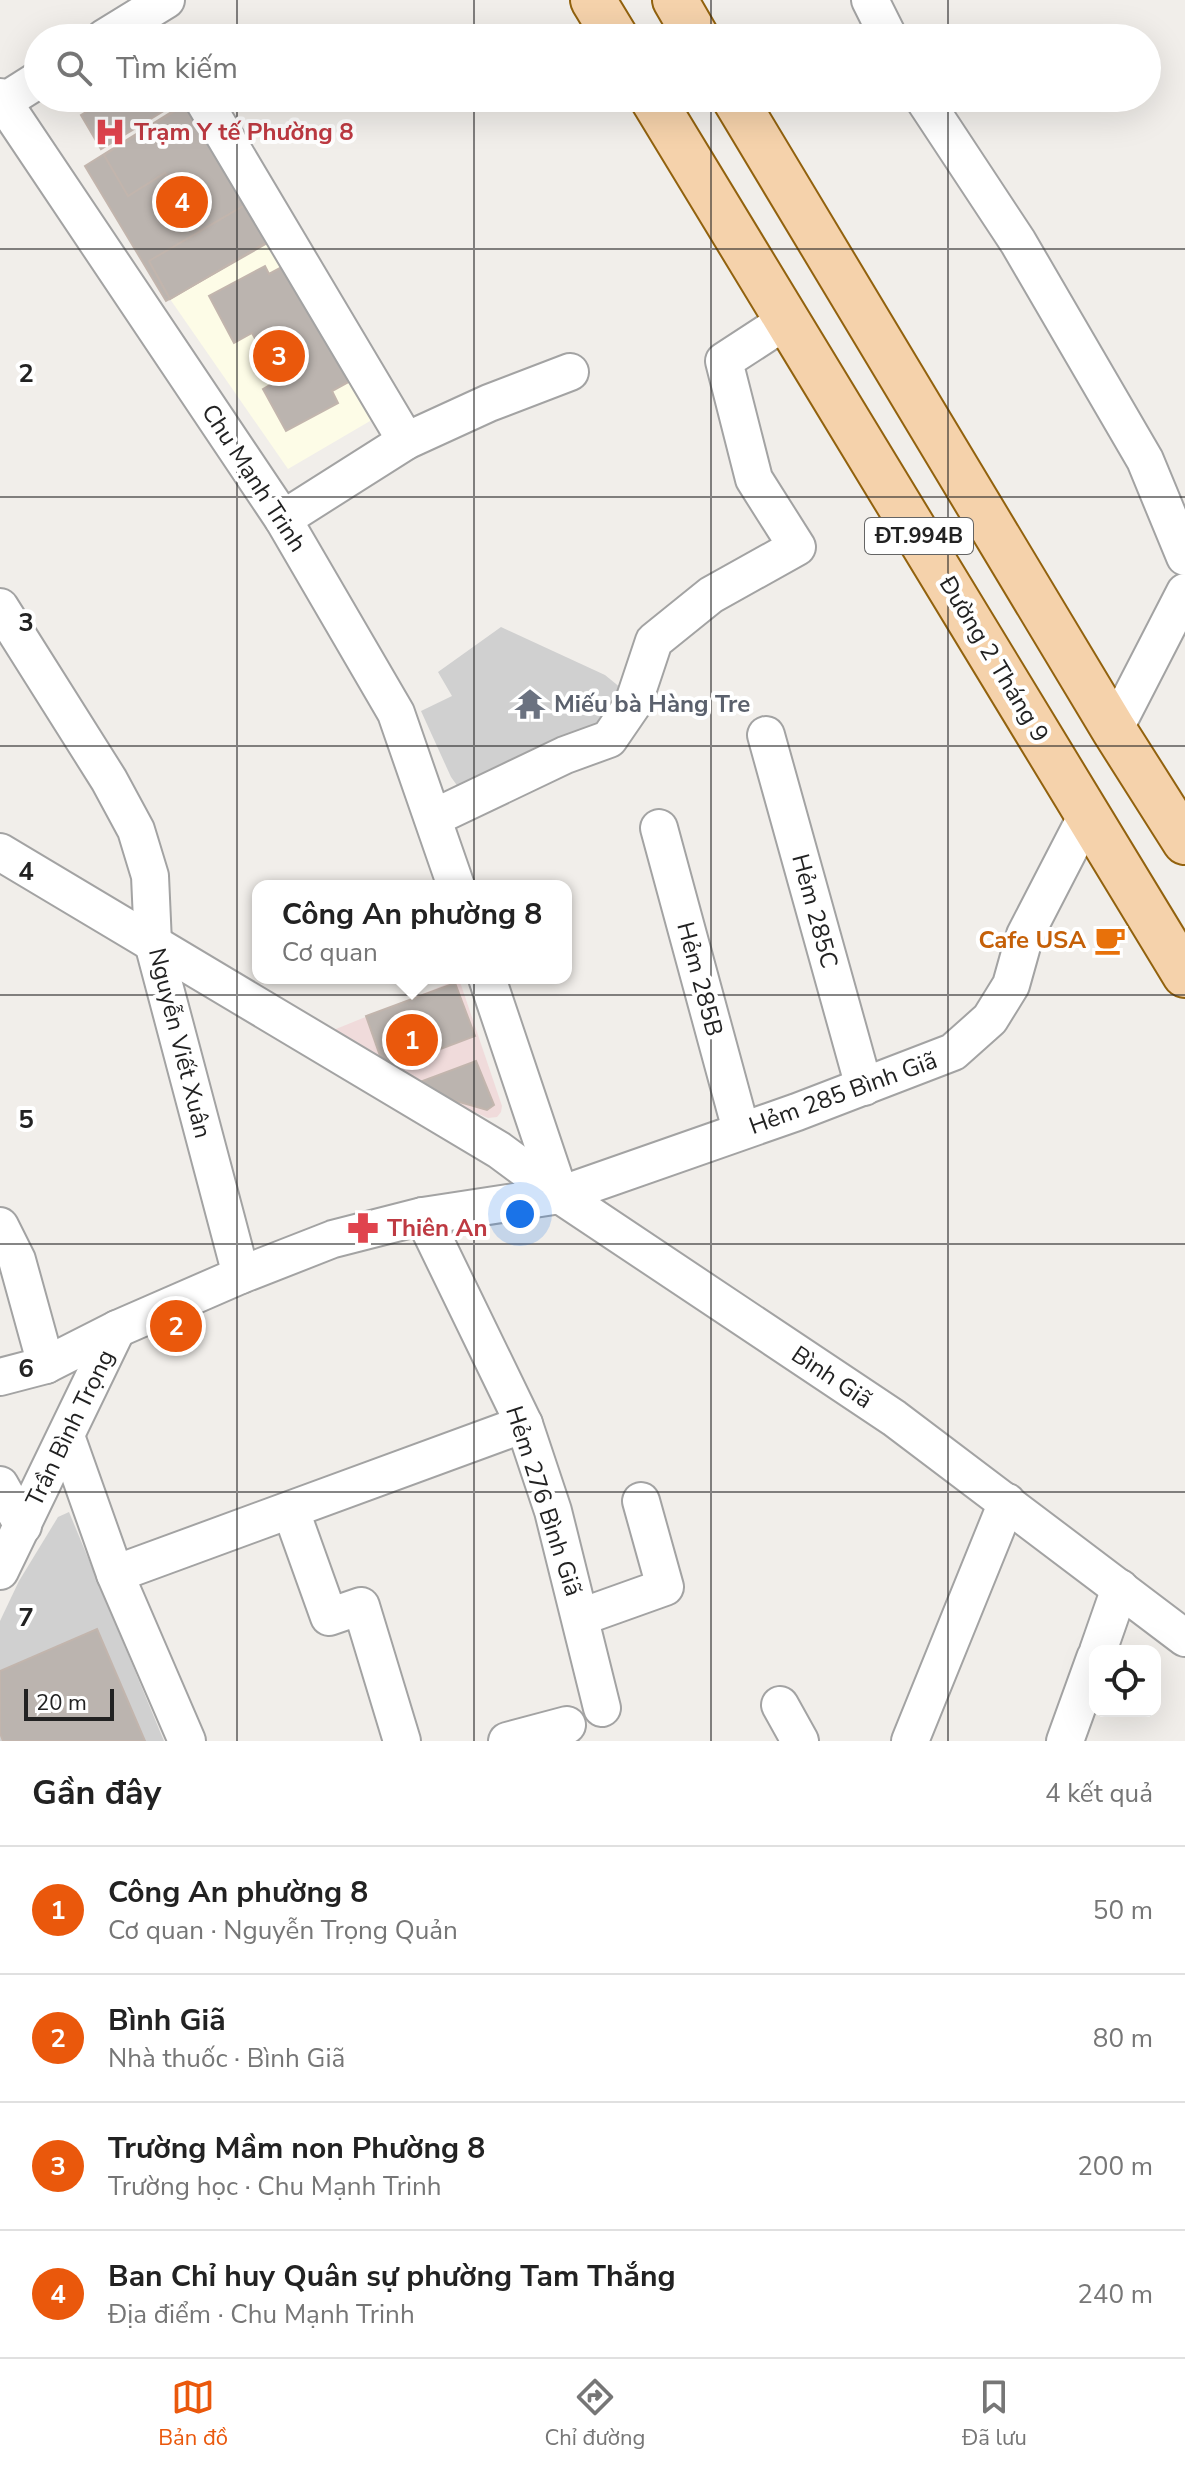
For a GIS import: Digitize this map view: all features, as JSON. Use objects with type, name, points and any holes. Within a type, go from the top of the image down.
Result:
[{"type":"main road","points":[[593,0],[608,24]]},
{"type":"main road","points":[[675,0],[689,24]]},
{"type":"main road","name":"Đường 2 Tháng 9","points":[[661,112],[1185,975]]},
{"type":"main road","name":"ĐT.994B","points":[[742,112],[1114,730],[1185,842]]},
{"type":"main road","points":[[1088,813],[1114,730]]},
{"type":"street","points":[[870,0],[882,24]]},
{"type":"street","points":[[140,24],[160,16]]},
{"type":"street","points":[[1,101],[24,88]]},
{"type":"street","name":"Chu Mạnh Trinh","points":[[1,101],[283,519],[396,713],[454,880]]},
{"type":"street","points":[[210,112],[406,441]]},
{"type":"street","points":[[932,112],[1018,242],[1145,460],[1185,557]]},
{"type":"street","points":[[433,818],[565,755],[609,739],[633,704],[654,641],[711,595],[797,547],[754,479],[724,361],[787,320]]},
{"type":"street","points":[[283,519],[406,441],[489,403],[570,372]]},
{"type":"street","points":[[1114,730],[1185,592]]},
{"type":"street","name":"Nguyễn Viết Xuân","points":[[0,607],[109,780],[136,830],[150,876],[153,943],[241,1275]]},
{"type":"street","name":"Hẻm 285C","points":[[766,735],[864,1087]]},
{"type":"street","name":"Hẻm 285 Bình Giã","points":[[560,1195],[864,1087],[953,1052],[990,1019],[1011,985],[1025,935],[1088,813]]},
{"type":"street","name":"Hẻm 285B","points":[[659,828],[741,1130]]},
{"type":"street","name":"Bình Giã","points":[[0,852],[499,1150],[560,1195],[894,1418],[1185,1638]]},
{"type":"street","points":[[0,1377],[46,1365],[117,1329],[333,1239],[423,1216],[560,1195],[489,984]]},
{"type":"street","name":"Hẻm 276 Bình Giã","points":[[423,1216],[524,1424],[553,1511],[602,1708]]},
{"type":"street","points":[[0,1226],[17,1260],[46,1365]]},
{"type":"street","name":"Trần Bình Trọng","points":[[0,1571],[117,1329]]},
{"type":"street","points":[[115,1574],[524,1424]]},
{"type":"street","points":[[66,1436],[115,1574],[187,1741]]},
{"type":"street","name":"Trần Bình Trọng","points":[[0,1485],[23,1526]]},
{"type":"street","points":[[581,1617],[665,1587],[641,1501]]},
{"type":"street","points":[[910,1741],[1007,1502]]},
{"type":"street","points":[[291,1511],[329,1617],[361,1606],[402,1741]]},
{"type":"street","points":[[1100,1645],[1120,1588]]},
{"type":"street","points":[[1065,1741],[1089,1675]]},
{"type":"street","points":[[780,1705],[800,1741]]},
{"type":"street","points":[[507,1741],[567,1725]]},
{"type":"shaded area","points":[[278,237],[382,414],[288,469],[170,299]]},
{"type":"shaded area","name":"Miếu bà Hàng Tre","points":[[501,627],[605,675],[632,697],[604,730],[461,791],[451,777],[421,711],[452,696],[438,672]]},
{"type":"shaded area","points":[[447,984],[461,984],[502,1106],[501,1112],[497,1117],[488,1118],[416,1086],[331,1031]]},
{"type":"shaded area","points":[[69,1512],[164,1741],[0,1741],[0,1621],[19,1581],[58,1517]]},
{"type":"building","points":[[86,112],[162,112],[101,149],[81,115]]},
{"type":"building","points":[[172,112],[202,112],[278,237],[166,301],[85,166]]},
{"type":"building","points":[[174,112],[189,112],[245,205],[200,231],[165,173],[128,196],[104,155]]},
{"type":"building","points":[[245,205],[267,242],[170,299],[149,261]]},
{"type":"building","points":[[289,263],[352,380],[332,391],[338,403],[286,431],[263,389],[278,380],[252,333],[234,343],[209,296],[265,266],[269,274]]},
{"type":"building","points":[[455,984],[475,1036],[385,1070],[366,1016]]},
{"type":"building","points":[[476,1061],[494,1105],[487,1110],[449,1099],[420,1082]]},
{"type":"building","points":[[97,1629],[145,1741],[3,1741],[0,1733],[0,1671]]},
{"type":"place","name":"Trạm Y tế Phường 8","points":[[110,132]]},
{"type":"place","name":"Ban Chỉ huy Quân sự phường Tam Thắng","points":[[182,202]]},
{"type":"place","name":"Trường Mầm non Phường 8","points":[[279,356]]},
{"type":"place","name":"Miếu bà Hàng Tre","points":[[530,704]]},
{"type":"place","name":"Cafe USA","points":[[1110,940]]},
{"type":"place","name":"Công An phường 8","points":[[412,1040]]},
{"type":"place","name":"Thiên An","points":[[363,1228]]},
{"type":"place","name":"Bình Giã","points":[[176,1326]]}]
